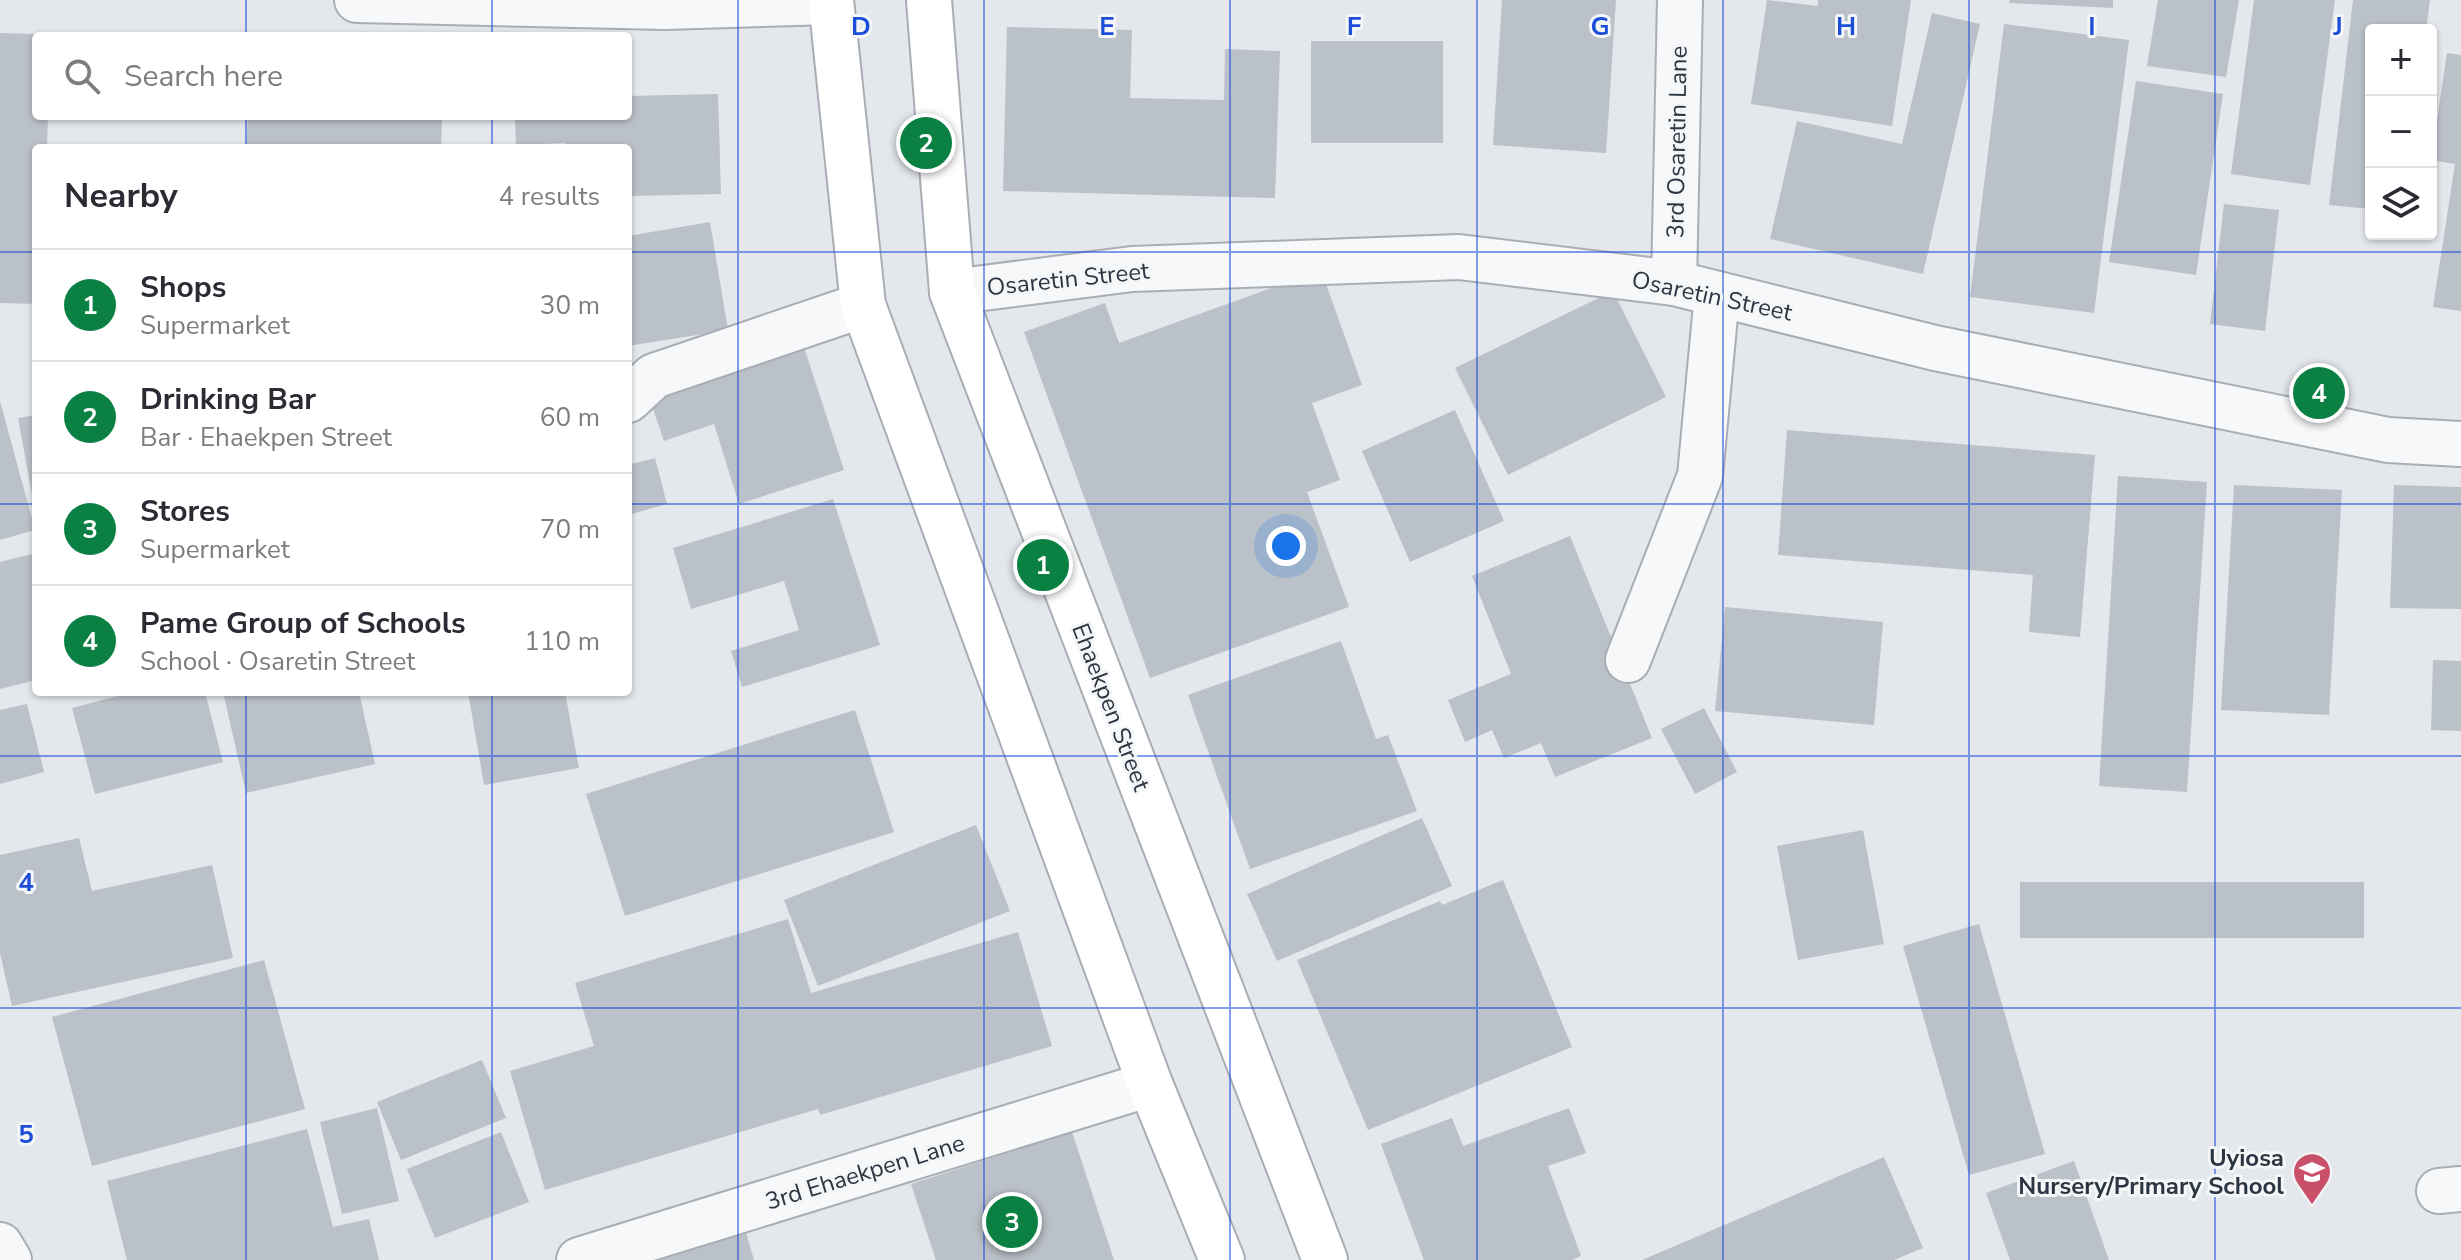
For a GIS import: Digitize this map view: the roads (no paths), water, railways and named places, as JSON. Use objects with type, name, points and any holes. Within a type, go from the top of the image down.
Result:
[{"type":"street","points":[[357,0],[665,7],[831,1],[863,305],[1150,1084],[1222,1260]]},
{"type":"street","name":"Ehaekpen Street","points":[[929,0],[952,292],[1325,1260]]},
{"type":"street","name":"3rd Osaretin Lane","points":[[1674,283],[1680,0]]},
{"type":"street","name":"Osaretin Street","points":[[952,292],[1132,269],[1459,257],[1674,283],[1935,348],[2388,440],[2461,444]]},
{"type":"street","points":[[1628,660],[1700,476],[1717,294]]},
{"type":"street","points":[[632,396],[654,376],[863,305]]},
{"type":"street","name":"3rd Ehaekpen Lane","points":[[579,1260],[1150,1084]]},
{"type":"street","points":[[0,1245],[9,1260]]},
{"type":"place","name":"Drinking Bar","points":[[926,143]]},
{"type":"place","name":"Pame Group of Schools","points":[[2319,393]]},
{"type":"place","name":"Shops","points":[[1043,565]]},
{"type":"place","name":"Uyiosa Nursery/Primary School","points":[[2312,1206]]},
{"type":"place","name":"Stores","points":[[1012,1222]]}]
